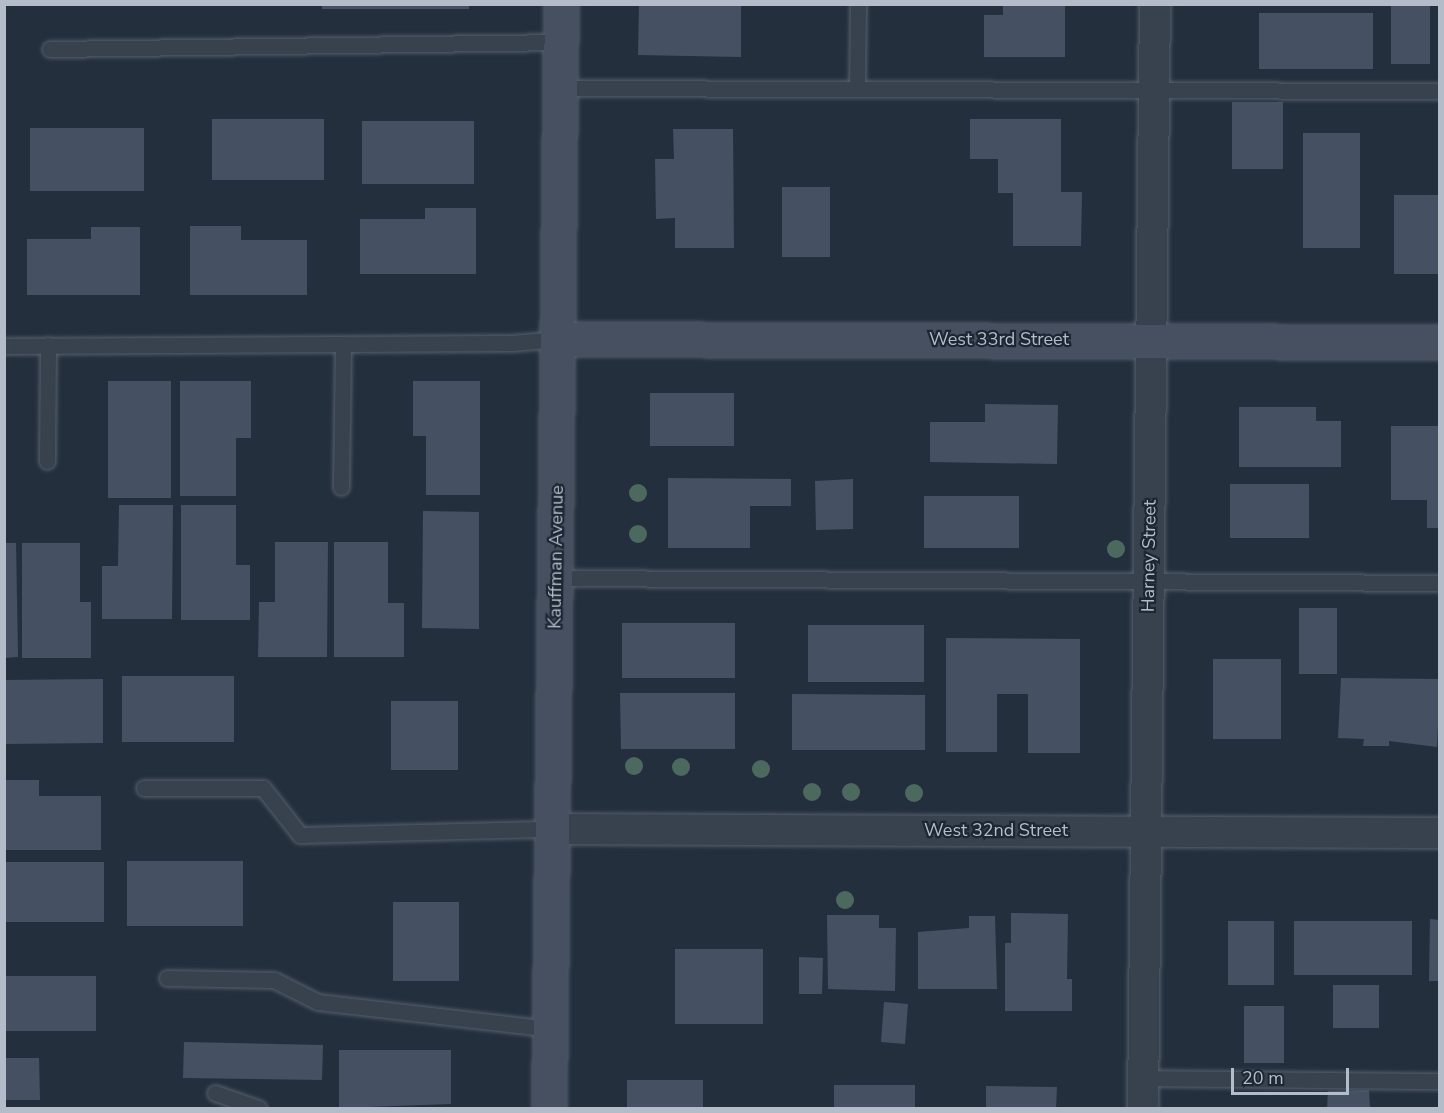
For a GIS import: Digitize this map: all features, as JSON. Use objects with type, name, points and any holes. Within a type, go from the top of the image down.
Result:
[{"type":"street","name":"Kauffman Avenue","points":[[549,1108],[561,4]]},
{"type":"street","name":"Harney Street","points":[[1143,1108],[1155,4]]},
{"type":"street","name":"West 33rd Street","points":[[559,339],[1152,339],[1440,342]]},
{"type":"street","name":"West 32nd Street","points":[[553,829],[1440,833]]},
{"type":"lane","points":[[857,87],[858,4]]},
{"type":"lane","points":[[50,50],[561,42]]},
{"type":"lane","points":[[561,88],[1154,87],[1440,91]]},
{"type":"lane","points":[[4,346],[343,345],[559,339]]},
{"type":"lane","points":[[47,461],[48,345]]},
{"type":"lane","points":[[341,487],[343,345]]},
{"type":"lane","points":[[556,578],[1149,580],[1440,584]]},
{"type":"lane","points":[[144,788],[263,788],[300,836],[553,829]]},
{"type":"lane","points":[[168,978],[274,980],[318,1002],[550,1029]]},
{"type":"lane","points":[[1143,1078],[1440,1081]]},
{"type":"lane","points":[[215,1093],[258,1108]]},
{"type":"building","points":[[639,4],[741,4],[741,57],[638,55]]},
{"type":"building","points":[[1003,4],[1065,4],[1065,57],[984,57],[984,15],[1003,15]]},
{"type":"building","points":[[322,5],[469,5],[469,9],[322,9]]},
{"type":"building","points":[[1391,6],[1430,6],[1430,64],[1391,64]]},
{"type":"building","points":[[1259,13],[1373,13],[1373,69],[1259,69]]},
{"type":"building","points":[[1232,102],[1283,102],[1283,169],[1232,169]]},
{"type":"building","points":[[212,119],[324,119],[324,180],[212,180]]},
{"type":"building","points":[[970,119],[1061,119],[1061,192],[1082,192],[1081,246],[1013,246],[1013,193],[998,193],[998,159],[970,159]]},
{"type":"building","points":[[362,121],[474,121],[474,184],[362,184]]},
{"type":"building","points":[[30,128],[144,128],[144,191],[30,191]]},
{"type":"building","points":[[673,129],[733,129],[734,248],[675,248],[675,218],[656,219],[655,159],[674,159]]},
{"type":"building","points":[[1303,133],[1360,133],[1360,248],[1303,248]]},
{"type":"building","points":[[782,187],[830,187],[830,257],[782,257]]},
{"type":"building","points":[[1394,195],[1440,195],[1440,274],[1394,274]]},
{"type":"building","points":[[425,208],[476,208],[476,274],[360,274],[360,219],[425,219]]},
{"type":"building","points":[[190,226],[241,226],[241,240],[307,240],[307,295],[190,295]]},
{"type":"building","points":[[91,227],[140,227],[140,295],[27,295],[27,239],[91,239]]},
{"type":"building","points":[[108,381],[171,381],[171,498],[108,498]]},
{"type":"building","points":[[180,381],[251,381],[251,438],[236,438],[236,496],[180,496]]},
{"type":"building","points":[[413,381],[480,381],[480,495],[426,495],[426,436],[413,436]]},
{"type":"building","points":[[650,393],[734,393],[734,446],[650,446]]},
{"type":"building","points":[[985,404],[1058,405],[1057,464],[930,462],[930,422],[985,422]]},
{"type":"building","points":[[1239,407],[1316,407],[1316,421],[1341,421],[1341,467],[1239,467]]},
{"type":"building","points":[[1391,426],[1440,426],[1440,528],[1427,528],[1427,500],[1391,500]]},
{"type":"building","points":[[668,478],[791,479],[791,506],[750,506],[750,548],[668,548]]},
{"type":"building","points":[[853,479],[853,529],[816,530],[815,481]]},
{"type":"building","points":[[1230,484],[1309,484],[1309,538],[1230,538]]},
{"type":"building","points":[[924,496],[1019,496],[1019,548],[924,548]]},
{"type":"building","points":[[119,505],[173,505],[172,619],[102,619],[102,566],[118,566]]},
{"type":"building","points":[[181,505],[236,505],[236,565],[250,565],[250,620],[181,620]]},
{"type":"building","points":[[423,511],[479,512],[479,629],[422,628]]},
{"type":"building","points":[[275,542],[328,542],[327,657],[258,657],[259,602],[275,602]]},
{"type":"building","points":[[334,542],[388,542],[388,603],[404,603],[404,657],[334,657]]},
{"type":"building","points":[[4,543],[16,543],[18,657],[4,658]]},
{"type":"building","points":[[22,543],[80,543],[80,602],[91,602],[91,658],[22,658]]},
{"type":"building","points":[[1299,608],[1337,608],[1337,674],[1299,674]]},
{"type":"building","points":[[622,623],[735,623],[735,678],[622,678]]},
{"type":"building","points":[[808,625],[924,625],[924,682],[808,682]]},
{"type":"building","points":[[946,638],[1080,639],[1080,753],[1028,753],[1028,694],[997,694],[997,752],[946,752]]},
{"type":"building","points":[[1213,659],[1281,659],[1281,739],[1213,739]]},
{"type":"building","points":[[122,676],[234,676],[234,742],[122,742]]},
{"type":"building","points":[[1341,678],[1440,679],[1437,747],[1389,741],[1389,746],[1363,746],[1364,739],[1338,738]]},
{"type":"building","points":[[103,679],[103,743],[4,744],[4,680]]},
{"type":"building","points":[[620,693],[735,693],[735,749],[621,749]]},
{"type":"building","points":[[792,694],[925,695],[925,750],[792,750]]},
{"type":"building","points":[[391,701],[458,701],[458,770],[391,770]]},
{"type":"building","points":[[4,780],[39,780],[39,796],[101,796],[101,850],[4,850]]},
{"type":"building","points":[[127,861],[243,861],[243,926],[127,926]]},
{"type":"building","points":[[4,862],[104,862],[104,922],[4,922]]},
{"type":"building","points":[[393,902],[459,902],[459,981],[393,981]]},
{"type":"building","points":[[1011,913],[1068,914],[1067,979],[1072,979],[1072,1011],[1005,1011],[1005,943],[1011,943]]},
{"type":"building","points":[[827,915],[879,915],[879,928],[896,928],[895,991],[828,989]]},
{"type":"building","points":[[969,916],[995,916],[997,989],[918,989],[918,932],[969,928]]},
{"type":"building","points":[[1430,919],[1440,920],[1440,981],[1429,981]]},
{"type":"building","points":[[1228,921],[1274,921],[1274,985],[1228,985]]},
{"type":"building","points":[[1294,921],[1412,921],[1412,975],[1294,975]]},
{"type":"building","points":[[675,949],[763,949],[763,1024],[675,1024]]},
{"type":"building","points":[[799,957],[823,958],[822,994],[799,994]]},
{"type":"building","points":[[4,976],[96,976],[96,1031],[4,1031]]},
{"type":"building","points":[[1333,985],[1379,985],[1379,1028],[1333,1028]]},
{"type":"building","points":[[884,1002],[908,1004],[905,1044],[881,1042]]},
{"type":"building","points":[[1244,1006],[1284,1006],[1284,1063],[1244,1063]]},
{"type":"building","points":[[184,1042],[323,1045],[322,1080],[183,1078]]},
{"type":"building","points":[[339,1050],[451,1050],[451,1104],[339,1108]]},
{"type":"building","points":[[4,1058],[39,1058],[40,1100],[4,1100]]},
{"type":"building","points":[[627,1080],[703,1080],[703,1108],[627,1108]]},
{"type":"building","points":[[834,1085],[915,1085],[915,1108],[834,1108]]},
{"type":"building","points":[[986,1086],[1057,1087],[1056,1108],[986,1108]]},
{"type":"building","points":[[1369,1090],[1370,1108],[1327,1108],[1328,1091]]}]
